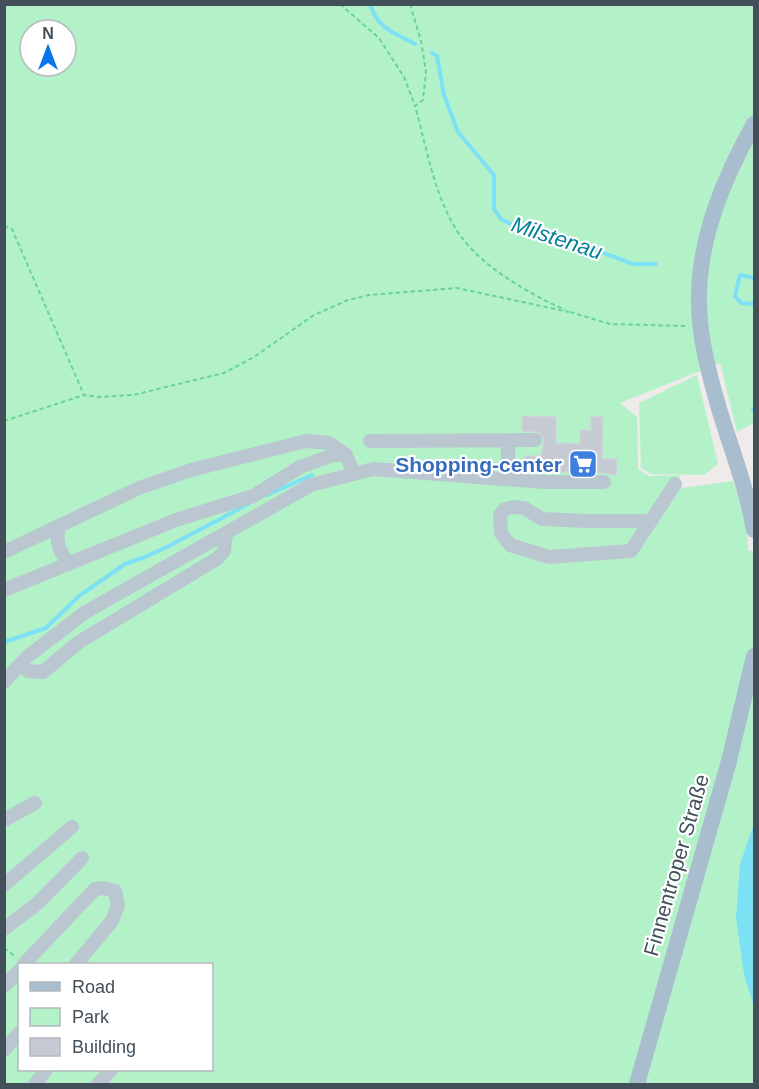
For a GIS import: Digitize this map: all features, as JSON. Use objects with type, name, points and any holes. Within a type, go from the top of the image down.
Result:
[{"type":"main road","points":[[754,124],[728,176],[707,234],[701,265],[699,296],[700,325],[713,384],[740,473],[754,530]]},
{"type":"main road","name":"Finnentroper Straße","points":[[637,1084],[729,761],[754,656]]},
{"type":"lane","points":[[508,440],[508,479]]},
{"type":"lane","points":[[370,441],[535,440]]},
{"type":"lane","points":[[4,552],[140,488],[191,470],[306,441],[328,443],[345,455],[354,474]]},
{"type":"lane","points":[[4,590],[176,520],[253,496],[300,467],[333,455],[345,455]]},
{"type":"lane","points":[[4,682],[13,669],[84,613],[311,485],[373,470],[508,479],[604,482]]},
{"type":"lane","points":[[651,521],[542,519],[524,508],[514,507],[505,509],[499,521],[501,533],[510,545],[549,557],[631,551],[651,521],[675,484]]},
{"type":"lane","points":[[59,526],[56,538],[69,564]]},
{"type":"lane","points":[[13,669],[43,672],[79,642],[218,558],[224,551],[226,533]]},
{"type":"lane","points":[[4,820],[35,803]]},
{"type":"lane","points":[[4,885],[72,827]]},
{"type":"lane","points":[[4,929],[38,903],[82,858]]},
{"type":"lane","points":[[25,963],[95,889],[115,891],[118,905],[112,921],[77,963]]},
{"type":"lane","points":[[4,986],[18,972]]},
{"type":"lane","points":[[4,1050],[18,1034]]},
{"type":"lane","points":[[35,1084],[45,1071]]},
{"type":"lane","points":[[98,1084],[110,1071]]},
{"type":"path","points":[[340,4],[379,38],[404,77],[415,106],[438,190],[453,226],[480,257],[525,291],[569,312]]},
{"type":"path","points":[[410,4],[421,41],[426,72],[423,100],[415,106]]},
{"type":"path","points":[[4,226],[12,229],[84,395]]},
{"type":"path","points":[[4,421],[84,395],[98,397],[133,395],[224,373],[254,357],[314,315],[348,300],[369,295],[457,288],[569,312],[610,324],[677,327],[700,325]]},
{"type":"green space","points":[[5,5],[754,5],[754,423],[737,432],[720,363],[620,403],[637,417],[638,469],[649,476],[679,475],[681,488],[733,481],[746,519],[748,551],[754,551],[754,823],[740,864],[744,975],[754,1007],[754,1084],[5,1084]]},
{"type":"green space","points":[[697,375],[718,464],[704,475],[651,474],[641,468],[639,403]]},
{"type":"water","points":[[754,823],[754,1007],[744,975],[736,917],[740,864]]},
{"type":"building","points":[[522,416],[556,417],[556,443],[580,444],[580,430],[591,431],[591,417],[603,417],[602,459],[617,459],[616,475],[524,471],[524,456],[541,456],[544,439],[539,432],[522,431]]},
{"type":"waterway","name":"Milstenau","points":[[370,4],[382,24],[393,33],[415,44]]},
{"type":"waterway","name":"Milstenau","points":[[432,53],[437,56],[444,95],[458,132],[494,175],[494,209],[501,219],[515,226],[548,232],[633,264],[656,264]]},
{"type":"waterway","points":[[754,278],[740,275],[735,296],[741,303],[754,304]]},
{"type":"waterway","points":[[267,495],[312,475]]},
{"type":"waterway","points":[[4,642],[46,628],[79,596],[125,564],[169,546],[252,502]]},
{"type":"place","name":"Shopping-center","points":[[583,464]]}]
